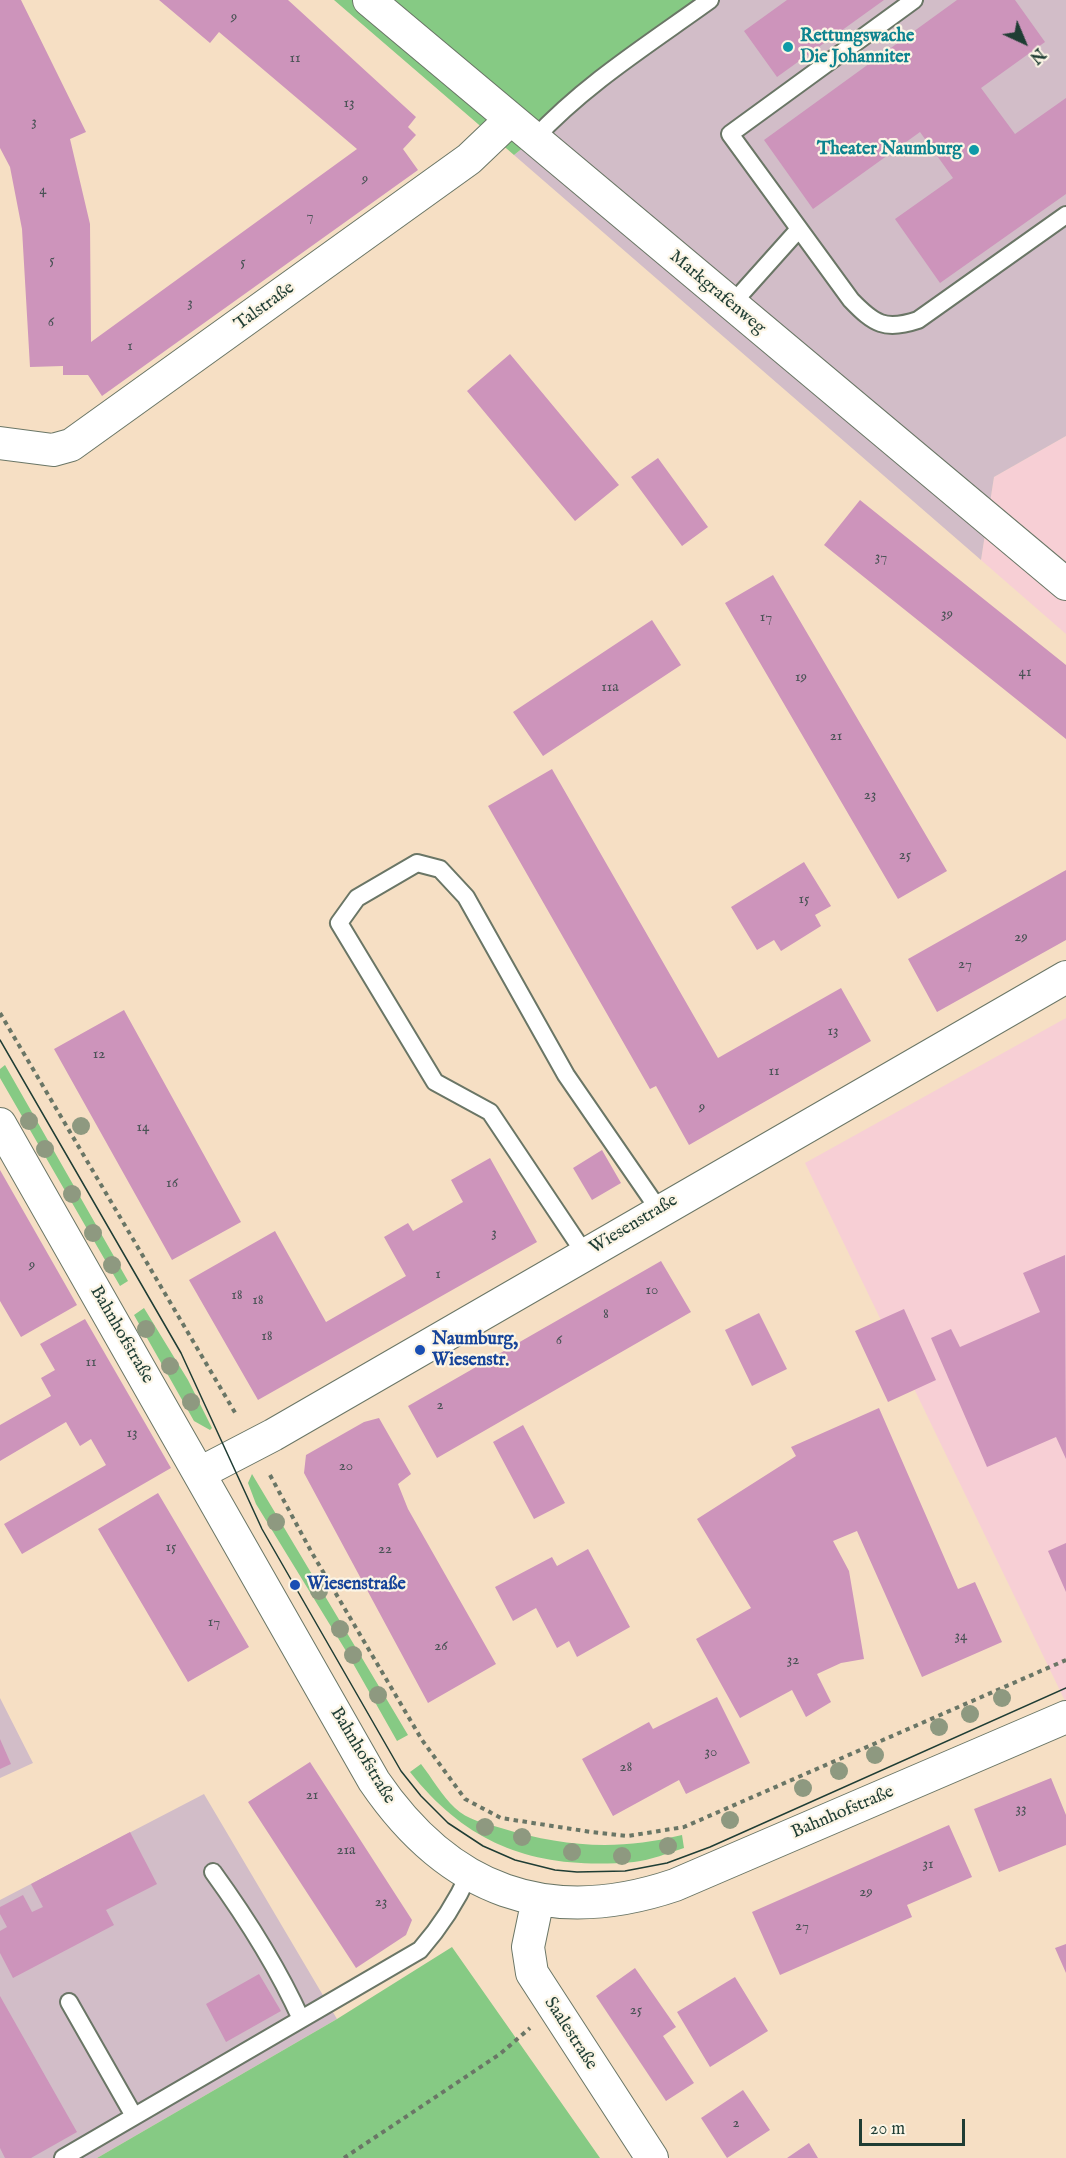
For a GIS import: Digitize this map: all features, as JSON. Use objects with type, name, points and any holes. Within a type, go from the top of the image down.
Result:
[{"type":"street","name":"Markgrafenweg","points":[[369,0],[1066,584]]},
{"type":"street","name":"Talstraße","points":[[0,443],[53,450],[71,445],[469,159],[523,129]]},
{"type":"street","name":"Wiesenstraße","points":[[200,1473],[254,1445],[1066,977]]},
{"type":"street","name":"Bahnhofstraße","points":[[0,1124],[374,1781],[418,1837],[441,1857],[469,1874],[501,1888],[538,1899],[570,1904],[607,1902],[675,1885],[1066,1717]]},
{"type":"street","name":"Saalestraße","points":[[538,1899],[528,1957],[535,1980],[652,2158]]},
{"type":"lane","name":"Talstraße","points":[[523,129],[564,106],[710,0]]},
{"type":"lane","points":[[914,0],[730,134],[851,300],[867,316],[882,325],[897,327],[918,320],[1066,215]]},
{"type":"lane","points":[[732,305],[799,229]]},
{"type":"lane","points":[[585,1254],[490,1112],[435,1082],[339,923],[357,898],[417,863],[440,869],[466,897],[566,1075],[659,1210]]},
{"type":"lane","points":[[213,1872],[250,1923],[281,1976],[301,2019]]},
{"type":"lane","points":[[63,2158],[420,1950],[441,1926],[469,1874]]},
{"type":"lane","points":[[69,2002],[134,2116]]},
{"type":"path","points":[[0,1013],[254,1445],[312,1553],[422,1740],[465,1799],[501,1818],[628,1836],[684,1827],[1066,1660]]},
{"type":"path","points":[[344,2158],[500,2054],[553,2008]]},
{"type":"shaded area","points":[[708,0],[1066,0],[1066,436],[994,477],[981,560],[514,155]]},
{"type":"shaded area","points":[[1066,436],[1066,634],[981,560],[994,477]]},
{"type":"shaded area","points":[[1066,1018],[1066,1703],[805,1163]]},
{"type":"shaded area","points":[[0,1698],[33,1763],[0,1778]]},
{"type":"shaded area","points":[[204,1794],[337,2019],[97,2158],[0,2158],[0,1900]]},
{"type":"green space","points":[[334,0],[708,0],[514,155]]},
{"type":"green space","points":[[5,1065],[128,1281],[120,1286],[0,1078],[0,1069]]},
{"type":"green space","points":[[144,1308],[188,1380],[212,1428],[210,1430],[194,1421],[134,1315]]},
{"type":"green space","points":[[252,1474],[408,1735],[397,1741],[346,1651],[256,1504],[248,1483]]},
{"type":"green space","points":[[421,1764],[455,1808],[483,1823],[547,1839],[591,1845],[636,1843],[682,1835],[684,1848],[634,1862],[600,1864],[537,1857],[482,1836],[457,1819],[433,1798],[410,1772]]},
{"type":"green space","points":[[452,1947],[600,2158],[97,2158],[337,2019]]},
{"type":"building","points":[[0,0],[21,0],[86,132],[70,139],[90,224],[91,342],[357,149],[219,32],[210,43],[159,0],[288,0],[416,117],[408,127],[416,135],[403,149],[418,170],[102,396],[88,375],[63,375],[63,366],[30,367],[22,229],[10,167],[0,148]]},
{"type":"building","name":"Rettungswache Die Johanniter","points":[[787,0],[884,0],[777,77],[744,31]]},
{"type":"building","points":[[957,0],[1015,0],[1045,42],[981,88],[1015,134],[1066,98],[1066,194],[940,283],[895,219],[953,178],[920,132],[813,209],[764,140]]},
{"type":"building","points":[[510,354],[619,485],[575,521],[467,391]]},
{"type":"building","points":[[658,458],[708,527],[682,546],[631,477]]},
{"type":"building","points":[[860,500],[1066,665],[1066,739],[824,545]]},
{"type":"building","points":[[773,575],[947,871],[898,899],[725,603]]},
{"type":"building","points":[[652,620],[681,665],[543,756],[513,712]]},
{"type":"building","points":[[552,769],[718,1058],[841,988],[871,1041],[689,1145],[656,1086],[650,1089],[488,806]]},
{"type":"building","points":[[804,862],[831,906],[815,915],[821,926],[781,951],[774,940],[757,950],[731,907]]},
{"type":"building","points":[[1066,870],[1066,940],[937,1012],[908,959]]},
{"type":"building","points":[[124,1010],[241,1222],[172,1260],[54,1049]]},
{"type":"building","points":[[602,1150],[621,1183],[592,1200],[573,1168]]},
{"type":"building","points":[[490,1158],[537,1242],[258,1400],[189,1280],[275,1231],[326,1322],[406,1276],[384,1237],[408,1223],[413,1231],[463,1202],[451,1180]]},
{"type":"building","points":[[0,1170],[77,1305],[21,1337],[0,1301]]},
{"type":"building","points":[[1065,1255],[1066,1459],[1056,1437],[987,1467],[931,1338],[951,1329],[960,1347],[1040,1312],[1023,1273]]},
{"type":"building","points":[[661,1261],[691,1312],[437,1458],[408,1406]]},
{"type":"building","points":[[904,1309],[936,1380],[888,1402],[855,1331]]},
{"type":"building","points":[[759,1313],[787,1369],[752,1386],[725,1330]]},
{"type":"building","points":[[85,1319],[171,1468],[22,1554],[4,1524],[106,1465],[91,1439],[80,1446],[66,1422],[0,1461],[0,1425],[51,1396],[41,1378],[55,1370],[40,1344]]},
{"type":"building","points":[[879,1408],[958,1589],[975,1582],[1002,1642],[922,1677],[857,1531],[833,1541],[849,1571],[864,1659],[841,1663],[817,1674],[831,1702],[806,1717],[792,1690],[740,1718],[696,1639],[751,1608],[697,1519],[796,1456],[791,1447]]},
{"type":"building","points":[[379,1418],[411,1474],[398,1484],[408,1509],[496,1664],[428,1703],[304,1473],[306,1455],[364,1422]]},
{"type":"building","points":[[523,1425],[565,1503],[534,1519],[493,1442]]},
{"type":"building","points":[[158,1493],[249,1647],[188,1682],[98,1529]]},
{"type":"building","points":[[1066,1543],[1066,1592],[1048,1551]]},
{"type":"building","points":[[588,1549],[630,1627],[577,1657],[569,1641],[557,1648],[536,1608],[513,1621],[495,1587],[552,1557],[557,1566]]},
{"type":"building","points":[[717,1697],[750,1763],[686,1794],[679,1780],[613,1816],[582,1759],[649,1722],[653,1729]]},
{"type":"building","points":[[0,1739],[11,1764],[0,1769]]},
{"type":"building","points":[[310,1762],[412,1920],[406,1935],[356,1968],[248,1802]]},
{"type":"building","points":[[1051,1778],[1066,1815],[1066,1845],[999,1872],[974,1809]]},
{"type":"building","points":[[949,1825],[972,1877],[907,1905],[912,1917],[780,1975],[752,1912]]},
{"type":"building","points":[[130,1832],[157,1884],[106,1910],[114,1925],[13,1978],[0,1953],[0,1931],[7,1927],[0,1914],[0,1907],[23,1895],[32,1912],[43,1907],[31,1884]]},
{"type":"building","points":[[1066,1944],[1066,1973],[1055,1948]]},
{"type":"building","points":[[635,1968],[676,2027],[663,2036],[694,2083],[666,2101],[596,1996]]},
{"type":"building","points":[[259,1974],[281,2011],[226,2042],[206,2004]]},
{"type":"building","points":[[735,1977],[768,2031],[710,2067],[677,2012]]},
{"type":"building","points":[[0,1996],[77,2132],[31,2158],[5,2158],[0,2148]]},
{"type":"building","points":[[743,2090],[770,2130],[727,2158],[701,2118]]},
{"type":"building","points":[[809,2143],[818,2158],[787,2158]]},
{"type":"tram line","points":[[0,1040],[181,1353],[262,1529],[401,1771],[421,1796],[448,1823],[483,1846],[515,1860],[555,1870],[625,1871],[667,1863],[710,1847],[1066,1688]]},
{"type":"place","name":"Rettungswache Die Johanniter","points":[[788,47]]},
{"type":"place","name":"Theater Naumburg","points":[[974,150]]},
{"type":"place","name":"Naumburg, Wiesenstr.","points":[[420,1350]]},
{"type":"place","name":"Wiesenstraße","points":[[295,1585]]}]
